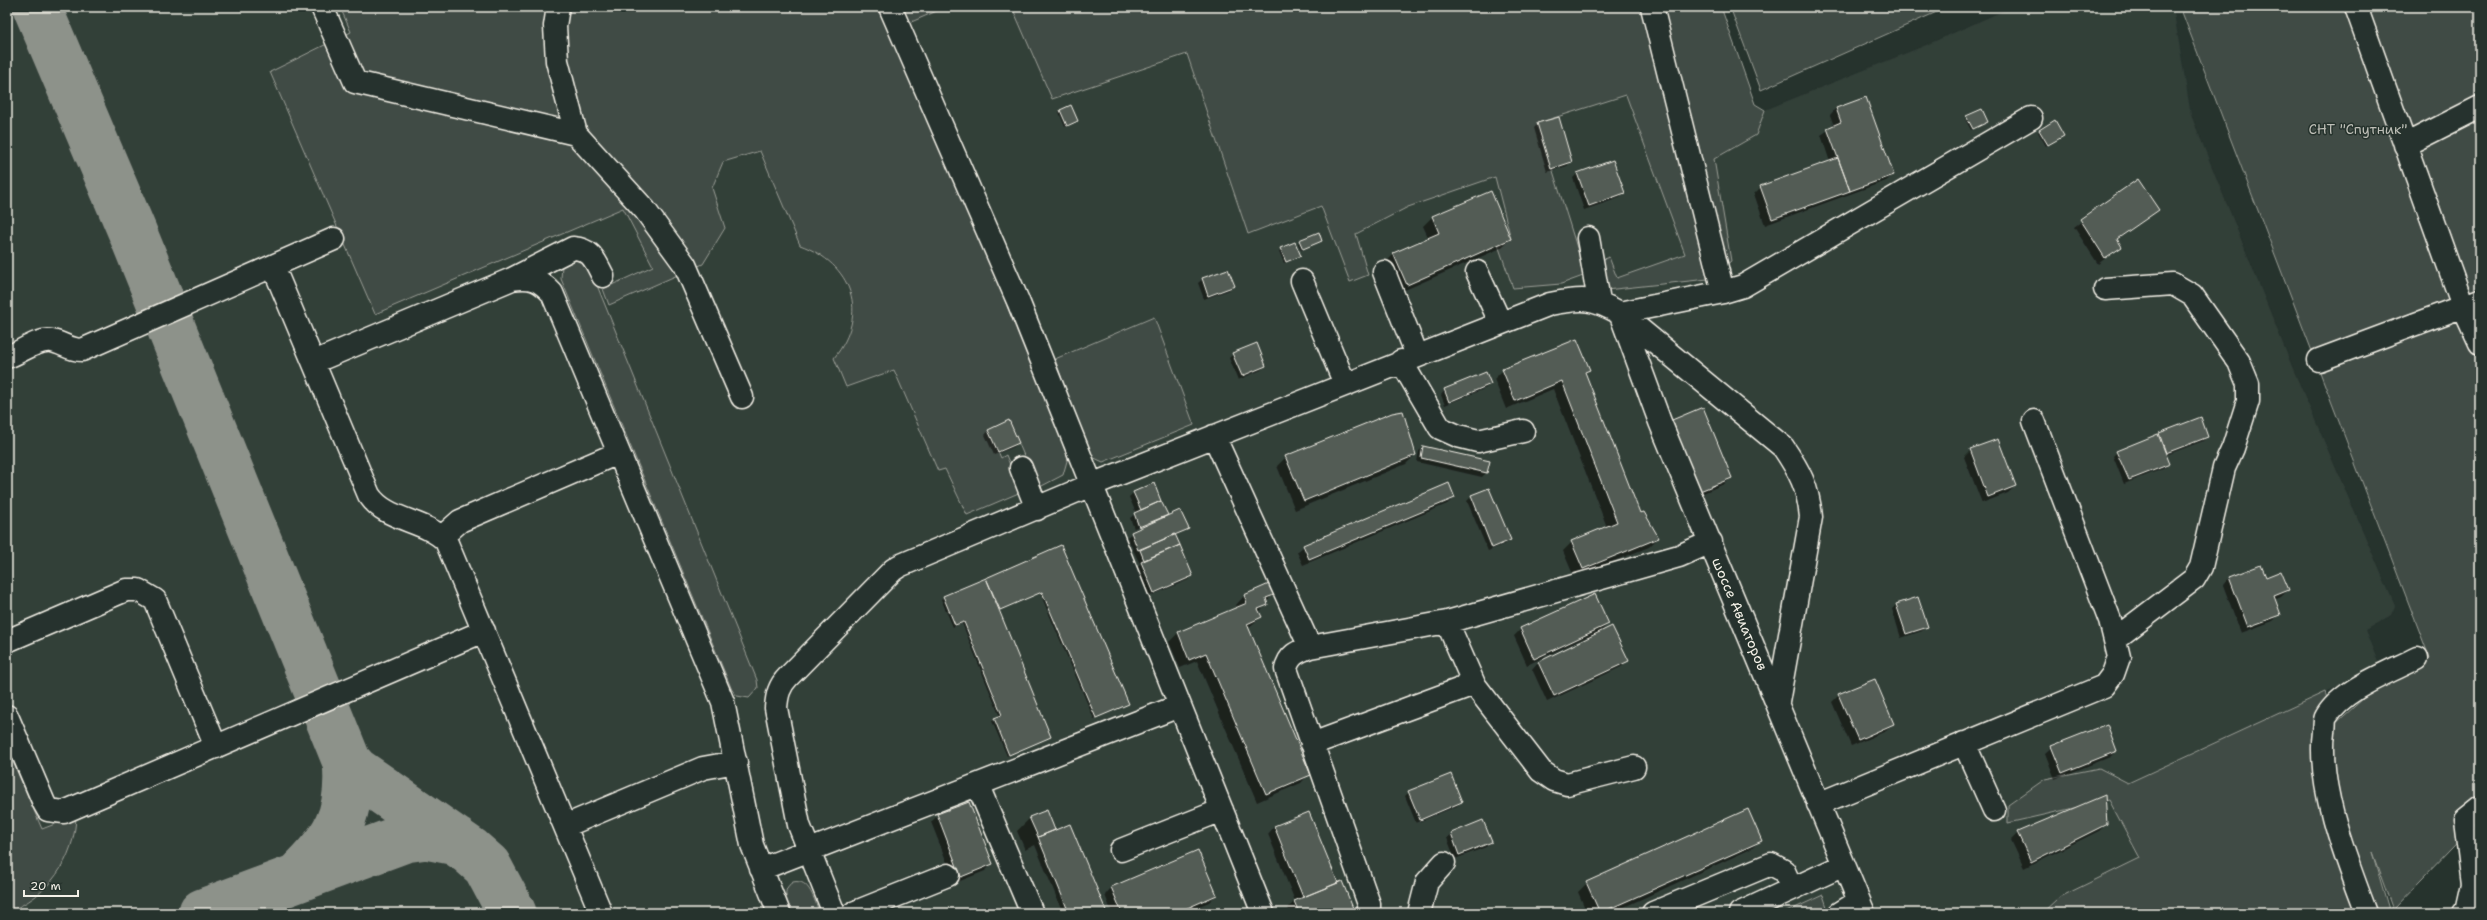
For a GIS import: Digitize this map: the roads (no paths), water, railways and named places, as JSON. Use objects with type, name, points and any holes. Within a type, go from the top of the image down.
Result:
[{"type":"lane","points":[[322,7],[355,82],[576,134]]},
{"type":"lane","points":[[558,7],[555,26],[557,61],[576,134],[645,210],[685,266],[742,397]]},
{"type":"lane","points":[[890,7],[1018,301],[1263,913]]},
{"type":"lane","points":[[1652,7],[1724,292]]},
{"type":"lane","points":[[2356,7],[2405,145],[2471,303],[2480,343]]},
{"type":"lane","points":[[2405,145],[2480,107]]},
{"type":"lane","points":[[1620,313],[1724,292],[1743,286],[2030,118]]},
{"type":"lane","points":[[1588,238],[1599,301]]},
{"type":"lane","points":[[7,357],[42,341],[52,341],[72,350],[82,350],[334,239]]},
{"type":"lane","points":[[314,362],[512,279],[573,248],[583,249],[592,254],[603,276]]},
{"type":"lane","points":[[273,266],[369,495],[375,504],[380,508],[431,529],[442,537],[450,550],[601,913]]},
{"type":"lane","points":[[1384,272],[1409,358],[1440,428],[1458,436],[1478,440],[1523,431]]},
{"type":"lane","points":[[1477,272],[1500,322]]},
{"type":"lane","points":[[512,279],[532,277],[542,282],[552,293],[723,702],[752,845],[779,913]]},
{"type":"lane","points":[[1302,281],[1345,384]]},
{"type":"lane","points":[[2105,289],[2173,284],[2192,295],[2239,362],[2248,384],[2248,401],[2233,448],[2224,468],[2201,567],[2194,579],[2115,640]]},
{"type":"lane","points":[[834,913],[799,826],[776,708],[777,697],[783,683],[893,570],[1091,486],[1214,436],[1500,322],[1550,304],[1578,298],[1599,301],[1620,313],[1783,447],[1800,471],[1809,494],[1811,517],[1778,702]]},
{"type":"lane","points":[[2319,360],[2471,303]]},
{"type":"lane","name":"шоссе Авиаторов","points":[[1620,313],[1660,422],[1778,702],[1818,804],[1862,907]]},
{"type":"lane","points":[[1818,804],[2104,686],[2113,674],[2119,657],[2110,620],[2034,420]]},
{"type":"lane","points":[[1214,436],[1310,646]]},
{"type":"lane","points":[[442,537],[460,521],[618,453]]},
{"type":"lane","points":[[1021,468],[1037,509]]},
{"type":"lane","points":[[1369,913],[1369,904],[1286,669],[1287,661],[1294,653],[1310,646],[1447,622],[1679,556],[1710,542]]},
{"type":"lane","points":[[7,641],[126,590],[138,590],[155,600],[216,747]]},
{"type":"lane","points":[[1447,622],[1474,684],[1541,771],[1554,780],[1567,784],[1634,767]]},
{"type":"lane","points":[[7,719],[48,810],[64,812],[484,631]]},
{"type":"lane","points":[[2366,913],[2351,873],[2325,783],[2322,752],[2326,717],[2345,696],[2417,658]]},
{"type":"lane","points":[[1312,744],[1474,684]]},
{"type":"lane","points":[[761,869],[978,786],[1179,706]]},
{"type":"lane","points":[[1964,743],[1994,810]]},
{"type":"lane","points":[[565,826],[703,768],[736,762]]},
{"type":"lane","points":[[978,786],[1032,913]]},
{"type":"lane","points":[[2464,913],[2467,911],[2473,884],[2465,820],[2480,808]]},
{"type":"lane","points":[[1122,850],[1222,810]]},
{"type":"lane","points":[[1419,913],[1427,882],[1444,863]]},
{"type":"lane","points":[[1653,913],[1770,864],[1784,871],[1792,889]]},
{"type":"lane","points":[[1740,913],[1844,865]]},
{"type":"lane","points":[[853,913],[948,875]]},
{"type":"lane","points":[[1840,913],[1862,907]]},
{"type":"park label","name":"СНТ \"Спутник\"","points":[[2358,129]]}]
